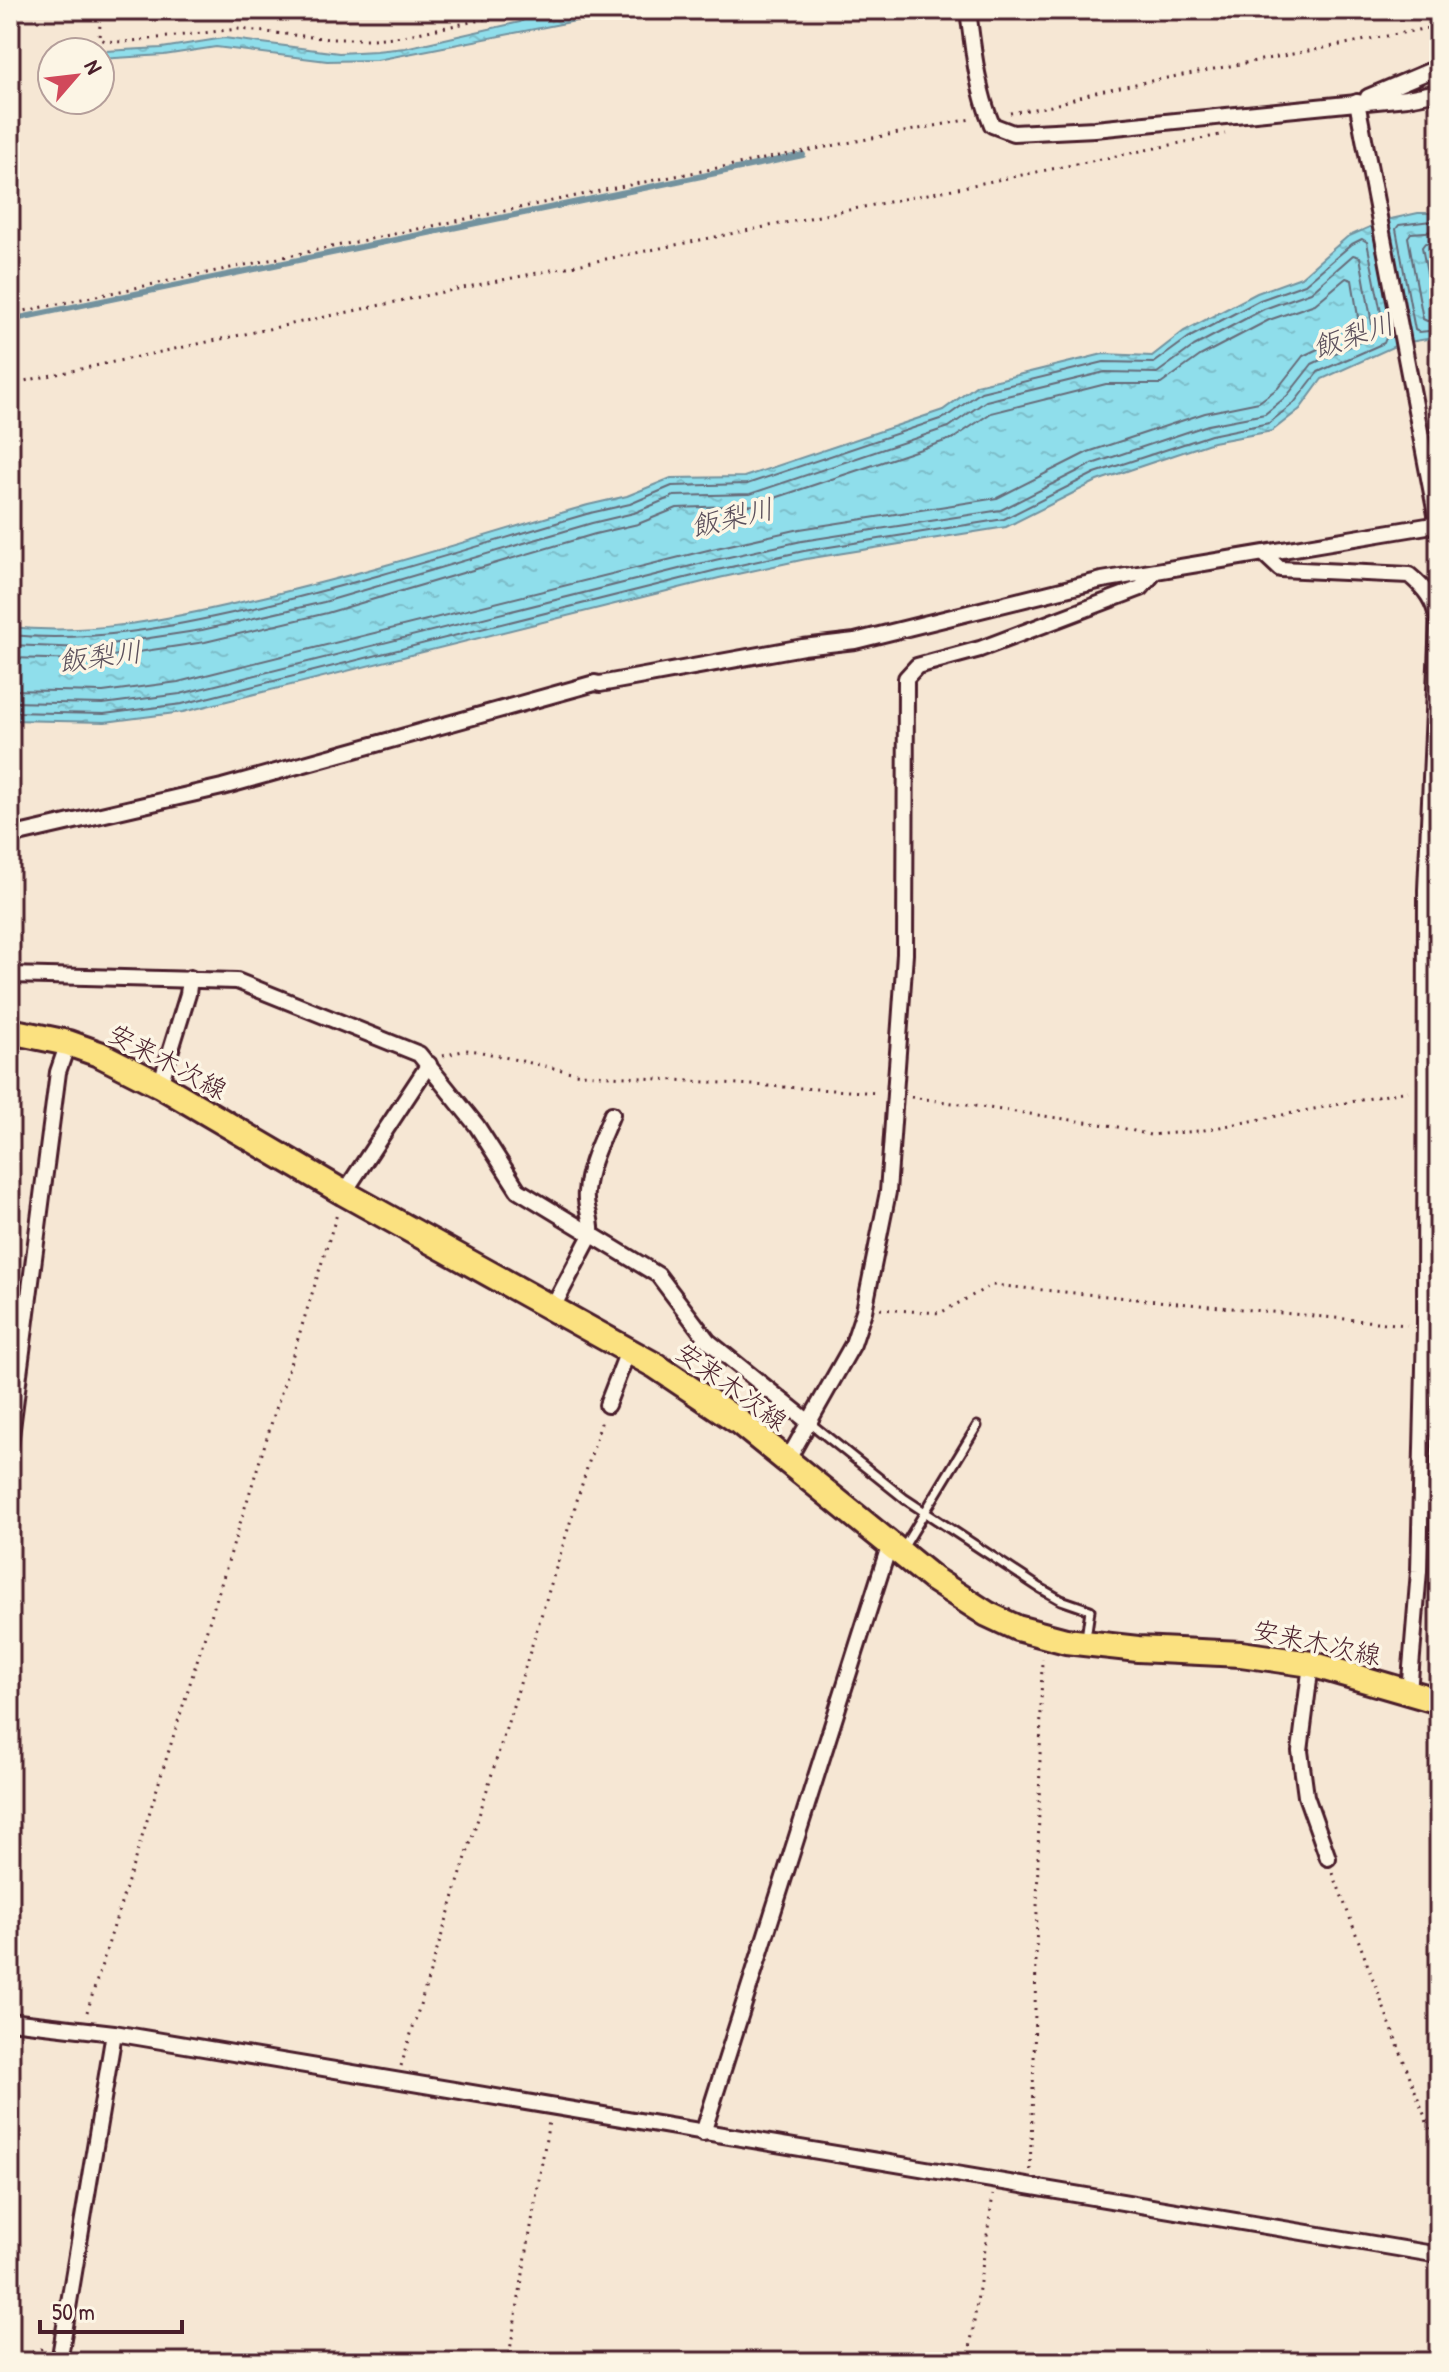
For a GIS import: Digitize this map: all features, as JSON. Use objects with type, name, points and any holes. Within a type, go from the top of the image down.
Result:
[{"type":"main road","name":"安来木次線","points":[[10,1031],[68,1043],[99,1054],[160,1085],[344,1193],[656,1366],[738,1421],[963,1601],[1017,1628],[1085,1644],[1241,1654],[1311,1664],[1439,1701]]},
{"type":"street","points":[[968,10],[980,91],[992,125],[1004,131],[1037,133],[1358,108],[1439,92]]},
{"type":"street","points":[[1358,108],[1439,67]]},
{"type":"street","points":[[10,836],[222,787],[595,683],[855,641],[1102,580],[1153,574],[1438,524],[1358,108]]},
{"type":"street","points":[[1265,555],[1280,569],[1409,575],[1428,593],[1438,622],[1426,890],[1425,1327],[1419,1571],[1409,1692]]},
{"type":"street","points":[[787,1461],[853,1344],[864,1311],[888,1192],[905,954],[906,678],[917,666],[980,649],[1141,588],[1153,574]]},
{"type":"street","points":[[10,975],[246,982],[419,1054],[477,1126],[518,1190],[658,1275],[708,1341],[810,1423]]},
{"type":"street","points":[[160,1085],[190,978]]},
{"type":"street","points":[[10,1444],[58,1072],[68,1043]]},
{"type":"street","points":[[344,1193],[429,1064]]},
{"type":"street","points":[[552,1309],[591,1235],[593,1222],[585,1195],[589,1171],[612,1114]]},
{"type":"street","points":[[607,1405],[628,1351]]},
{"type":"street","points":[[703,2133],[895,1548]]},
{"type":"street","points":[[1311,1664],[1300,1751],[1306,1796],[1328,1858]]},
{"type":"street","points":[[10,2021],[114,2033],[1439,2255]]},
{"type":"street","points":[[60,2357],[114,2033]]},
{"type":"lane","points":[[810,1423],[924,1512],[1040,1588],[1061,1600],[1090,1610],[1085,1644]]},
{"type":"lane","points":[[895,1548],[924,1512],[977,1426]]},
{"type":"path","points":[[101,10],[99,38],[109,42],[238,29],[330,39],[373,39],[403,36],[529,10]]},
{"type":"path","points":[[10,314],[643,182],[1051,106],[1099,91],[1439,26]]},
{"type":"path","points":[[10,384],[448,291],[1230,133]]},
{"type":"path","points":[[429,1064],[466,1050],[477,1051],[580,1074],[895,1094],[1114,1126],[1150,1135],[1199,1131],[1427,1087]]},
{"type":"path","points":[[81,2031],[344,1193]]},
{"type":"path","points":[[864,1311],[888,1308],[940,1313],[992,1285],[1425,1327]]},
{"type":"path","points":[[403,2060],[607,1405]]},
{"type":"path","points":[[1030,2170],[1043,1636]]},
{"type":"path","points":[[1328,1858],[1439,2154]]},
{"type":"path","points":[[508,2362],[552,2105]]},
{"type":"path","points":[[968,2362],[996,2179]]},
{"type":"water","points":[[581,10],[632,10],[377,60],[327,61],[216,47],[116,58],[116,50],[162,48],[224,38],[339,53],[376,51],[405,48],[527,18]]},
{"type":"water","points":[[1418,213],[1439,213],[1439,337],[1409,342],[1386,220]]},
{"type":"water","name":"飯梨川","points":[[1372,226],[1395,346],[1322,379],[1300,409],[1272,431],[1213,442],[1097,481],[1006,527],[806,559],[719,578],[183,712],[105,722],[10,720],[10,627],[99,627],[188,614],[375,568],[627,496],[671,478],[744,477],[943,410],[977,385],[1103,354],[1152,356],[1184,331],[1257,293],[1301,277],[1347,237]]},
{"type":"waterway","points":[[10,320],[803,155]]},
{"type":"waterway","points":[[23,2362],[57,2352],[117,2362]]}]
